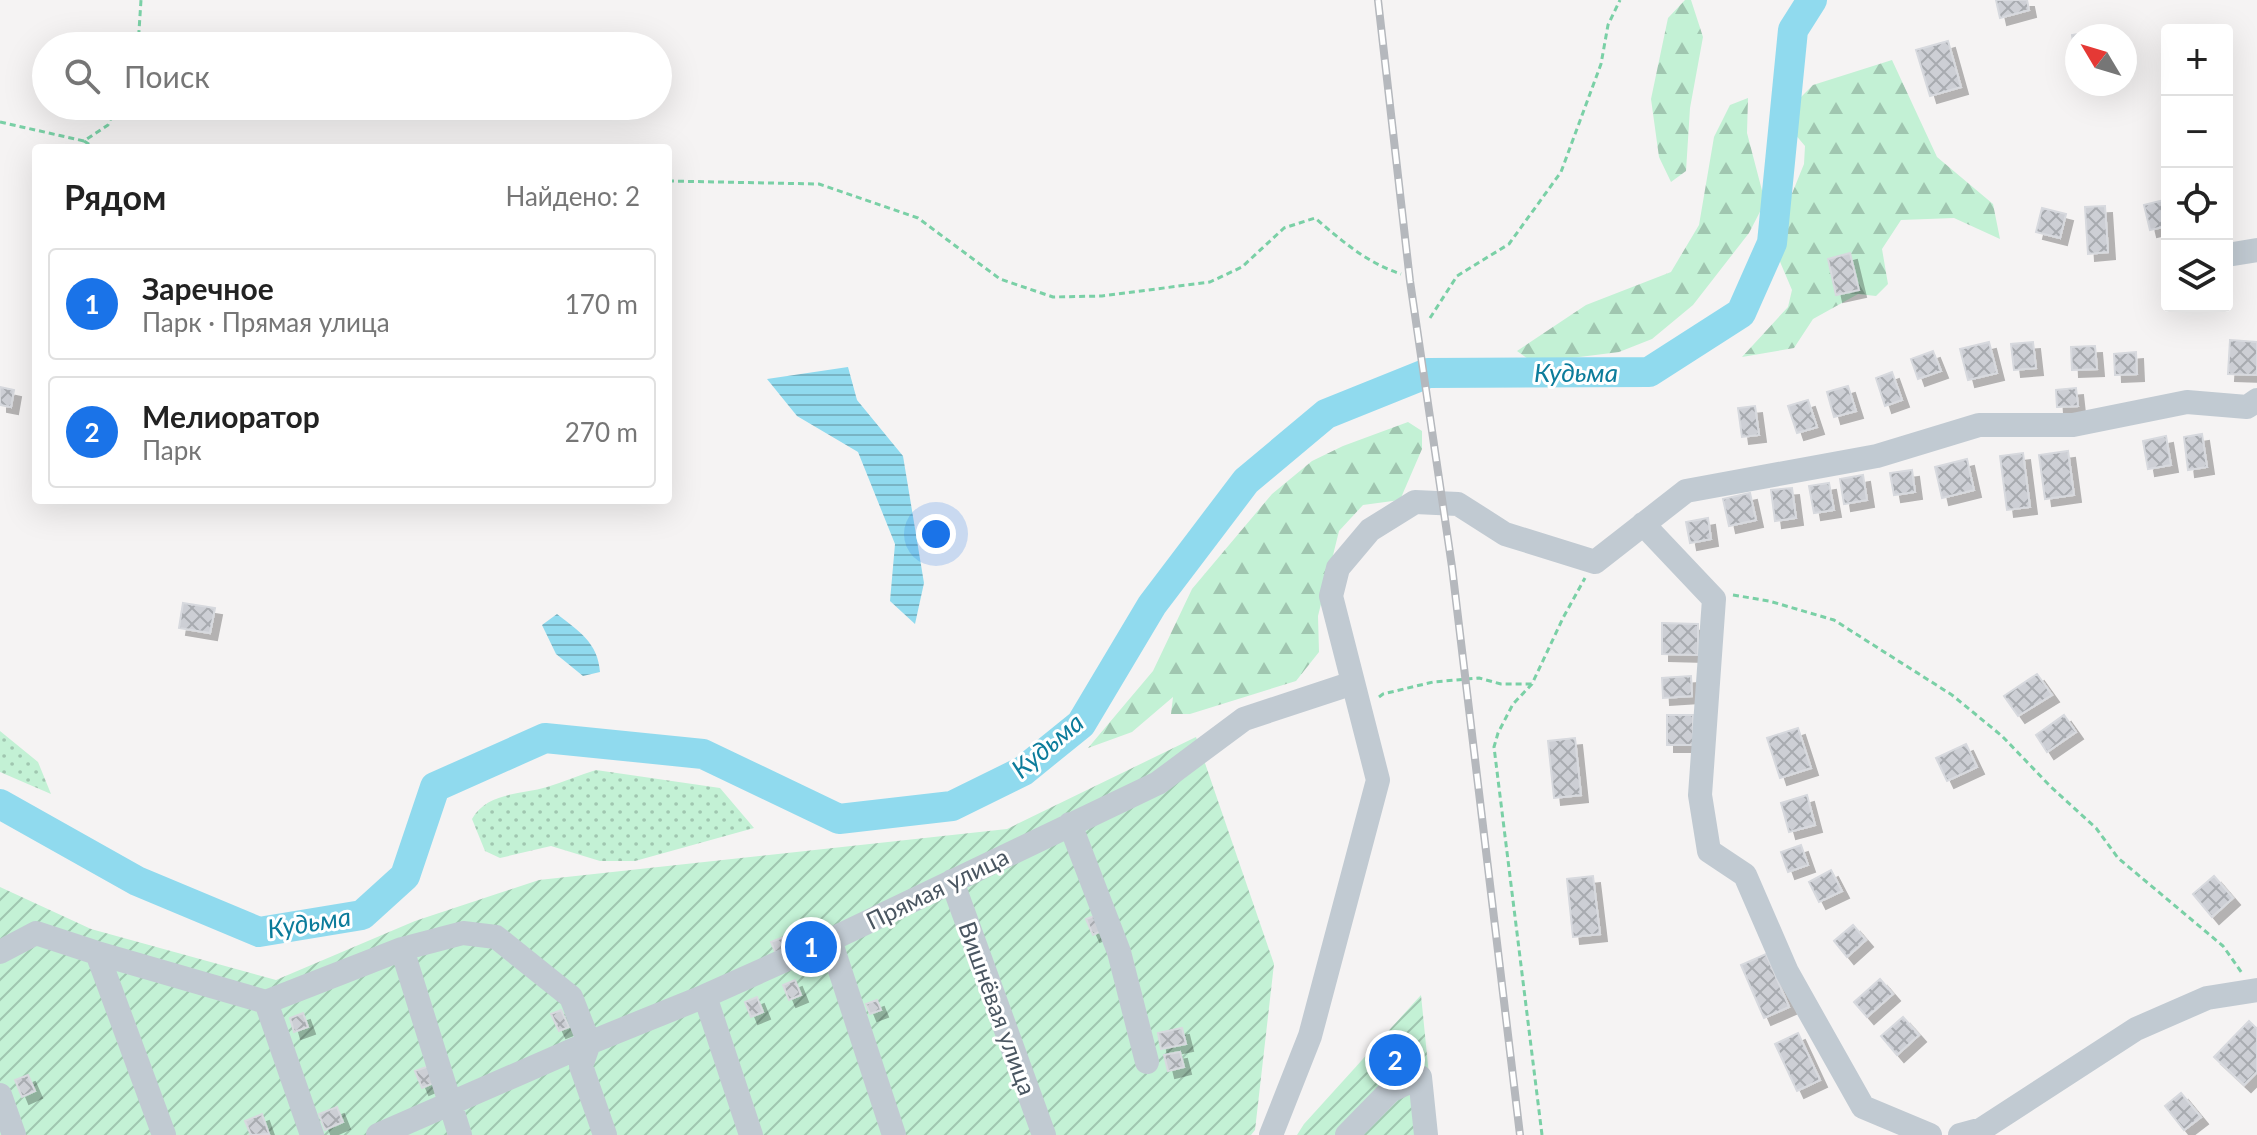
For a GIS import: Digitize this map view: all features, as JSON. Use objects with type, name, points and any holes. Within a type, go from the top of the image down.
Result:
[{"type":"street","points":[[2233,254],[2257,250]]},
{"type":"street","points":[[1271,1135],[1310,1036],[1378,780],[1331,596],[1338,568],[1370,530],[1415,502],[1458,504],[1505,534],[1595,562],[1686,491],[1877,456],[1979,425],[2073,425],[2187,402],[2247,407],[2257,400]]},
{"type":"street","points":[[1643,524],[1714,599],[1700,795],[1709,851],[1745,875],[1787,972],[1863,1107],[1930,1135]]},
{"type":"street","name":"Прямая улица","points":[[378,1135],[830,940],[1158,783],[1244,719],[1353,683]]},
{"type":"street","points":[[1070,824],[1119,952],[1147,1062]]},
{"type":"street","name":"Вишнёвая улица","points":[[952,881],[1044,1135]]},
{"type":"street","points":[[0,952],[36,933],[266,1002],[402,949],[463,933],[496,937],[571,997],[589,1043],[581,1066],[605,1135]]},
{"type":"street","points":[[830,940],[894,1135]]},
{"type":"street","points":[[402,949],[460,1135]]},
{"type":"street","points":[[97,953],[164,1135]]},
{"type":"street","points":[[1960,1135],[1982,1129],[2136,1029],[2207,998],[2256,990]]},
{"type":"street","points":[[705,996],[751,1135]]},
{"type":"street","points":[[266,1002],[312,1135]]},
{"type":"street","points":[[1347,1135],[1390,1091],[1420,1077],[1426,1135]]},
{"type":"street","points":[[0,1095],[14,1135]]},
{"type":"path","points":[[139,32],[141,0]]},
{"type":"path","points":[[1430,318],[1457,276],[1509,244],[1561,172],[1601,64],[1608,25],[1620,0]]},
{"type":"path","points":[[84,141],[108,125],[110,120]]},
{"type":"path","points":[[0,122],[89,144]]},
{"type":"path","points":[[672,181],[819,184],[918,218],[1000,279],[1053,297],[1102,296],[1210,282],[1242,267],[1284,228],[1315,218],[1349,247],[1382,268],[1401,274]]},
{"type":"path","points":[[1542,1135],[1494,747],[1513,704],[1532,684],[1563,618],[1595,562]]},
{"type":"path","points":[[1714,599],[1725,594],[1769,601],[1834,620],[1952,695],[2002,736],[2096,828],[2118,858],[2223,946],[2256,990]]},
{"type":"path","points":[[1360,710],[1383,694],[1433,682],[1479,678],[1501,684],[1532,684]]},
{"type":"green space","points":[[1685,0],[1691,0],[1703,37],[1690,108],[1686,171],[1671,182],[1659,157],[1651,99],[1668,18]]},
{"type":"green space","points":[[1892,60],[1937,157],[1993,204],[2000,239],[1954,218],[1901,220],[1882,249],[1888,284],[1876,296],[1858,294],[1813,319],[1794,348],[1742,357],[1788,307],[1792,290],[1772,243],[1804,164],[1805,146],[1794,133],[1800,98],[1813,85]]},
{"type":"green space","points":[[1748,98],[1747,133],[1765,202],[1749,233],[1693,305],[1652,339],[1619,352],[1531,361],[1517,351],[1586,305],[1671,272],[1699,225],[1714,137],[1730,105]]},
{"type":"green space","points":[[1408,422],[1422,431],[1422,449],[1400,500],[1363,505],[1339,531],[1318,616],[1319,652],[1296,681],[1190,714],[1171,714],[1173,697],[1132,732],[1088,748],[1153,671],[1192,589],[1272,494],[1312,461]]},
{"type":"green space","points":[[0,731],[38,762],[51,794],[0,772]]},
{"type":"green space","points":[[1196,737],[1274,964],[1255,1130],[1251,1135],[0,1135],[0,887],[91,929],[276,980],[415,921],[539,880],[1007,829]]},
{"type":"green space","points":[[596,770],[720,788],[754,828],[635,861],[600,861],[551,846],[500,858],[485,851],[472,819],[486,804]]},
{"type":"green space","points":[[1421,995],[1435,1135],[1297,1135],[1304,1124]]},
{"type":"water","points":[[848,367],[857,400],[903,456],[924,583],[915,624],[890,601],[895,544],[858,452],[797,416],[767,379]]},
{"type":"water","points":[[557,614],[591,645],[600,672],[583,676],[556,654],[542,625]]},
{"type":"building","points":[[1996,0],[2027,0],[2029,10],[2000,18]]},
{"type":"building","points":[[1948,41],[1961,87],[1930,96],[1916,50]]},
{"type":"building","points":[[2161,201],[2161,227],[2150,230],[2144,205]]},
{"type":"building","points":[[2105,206],[2108,252],[2088,254],[2085,207]]},
{"type":"building","points":[[2042,208],[2066,214],[2060,238],[2036,232]]},
{"type":"building","points":[[1850,253],[1859,290],[1836,295],[1828,259]]},
{"type":"building","points":[[2230,340],[2257,342],[2257,375],[2228,374]]},
{"type":"building","points":[[1989,342],[1997,373],[1968,380],[1960,349]]},
{"type":"building","points":[[2033,342],[2036,368],[2014,370],[2011,344]]},
{"type":"building","points":[[2095,346],[2097,369],[2072,370],[2071,347]]},
{"type":"building","points":[[1933,351],[1941,371],[1918,379],[1911,359]]},
{"type":"building","points":[[2136,352],[2137,374],[2115,375],[2114,354]]},
{"type":"building","points":[[1892,372],[1902,400],[1885,406],[1876,378]]},
{"type":"building","points":[[1848,386],[1856,411],[1834,417],[1827,392]]},
{"type":"building","points":[[0,387],[14,390],[11,407],[0,405]]},
{"type":"building","points":[[2076,388],[2078,406],[2057,407],[2056,390]]},
{"type":"building","points":[[1808,400],[1817,427],[1797,433],[1788,406]]},
{"type":"building","points":[[1755,406],[1759,435],[1742,437],[1738,408]]},
{"type":"building","points":[[2202,434],[2207,467],[2188,470],[2184,437]]},
{"type":"building","points":[[2166,436],[2171,465],[2148,469],[2143,441]]},
{"type":"building","points":[[2068,451],[2074,495],[2045,499],[2039,455]]},
{"type":"building","points":[[2023,453],[2030,507],[2007,510],[2000,456]]},
{"type":"building","points":[[1967,459],[1974,490],[1942,498],[1935,467]]},
{"type":"building","points":[[1912,470],[1915,492],[1894,495],[1890,473]]},
{"type":"building","points":[[1863,475],[1867,500],[1844,504],[1840,479]]},
{"type":"building","points":[[1829,483],[1834,510],[1814,513],[1809,486]]},
{"type":"building","points":[[1792,488],[1796,518],[1775,521],[1771,490]]},
{"type":"building","points":[[1750,493],[1756,520],[1729,526],[1723,499]]},
{"type":"building","points":[[1708,518],[1711,539],[1690,543],[1686,522]]},
{"type":"building","points":[[183,603],[215,608],[210,633],[179,628]]},
{"type":"building","points":[[1662,623],[1698,624],[1698,655],[1662,654]]},
{"type":"building","points":[[2037,674],[2052,695],[2018,716],[2004,696]]},
{"type":"building","points":[[1691,676],[1692,696],[1663,698],[1662,678]]},
{"type":"building","points":[[1667,715],[1693,715],[1693,745],[1667,745]]},
{"type":"building","points":[[2064,715],[2076,732],[2047,752],[2036,735]]},
{"type":"building","points":[[1798,728],[1811,768],[1780,778],[1767,738]]},
{"type":"building","points":[[1575,738],[1581,795],[1554,798],[1548,741]]},
{"type":"building","points":[[1966,744],[1977,767],[1947,781],[1936,758]]},
{"type":"building","points":[[1807,795],[1815,825],[1789,832],[1781,803]]},
{"type":"building","points":[[1801,845],[1808,865],[1788,872],[1781,852]]},
{"type":"building","points":[[1831,870],[1842,891],[1819,902],[1809,882]]},
{"type":"building","points":[[1593,876],[1600,934],[1573,937],[1567,879]]},
{"type":"building","points":[[2214,876],[2233,898],[2212,917],[2193,894]]},
{"type":"building","points":[[1097,915],[1103,930],[1093,935],[1086,919]]},
{"type":"building","points":[[1853,925],[1866,940],[1847,957],[1834,941]]},
{"type":"building","points":[[786,936],[793,952],[778,959],[771,942]]},
{"type":"building","points":[[1766,954],[1789,1007],[1764,1018],[1741,965]]},
{"type":"building","points":[[1880,979],[1893,994],[1867,1017],[1854,1002]]},
{"type":"building","points":[[795,980],[801,995],[789,1000],[783,985]]},
{"type":"building","points":[[757,997],[763,1012],[751,1017],[745,1002]]},
{"type":"building","points":[[877,1000],[881,1010],[870,1014],[866,1004]]},
{"type":"building","points":[[561,1010],[569,1027],[559,1031],[551,1014]]},
{"type":"building","points":[[303,1013],[308,1027],[294,1032],[290,1018]]},
{"type":"building","points":[[1903,1017],[1919,1035],[1897,1055],[1881,1036]]},
{"type":"building","points":[[2249,1021],[2257,1029],[2257,1072],[2244,1085],[2214,1057]]},
{"type":"building","points":[[1182,1028],[1186,1044],[1161,1049],[1158,1033]]},
{"type":"building","points":[[1798,1033],[1820,1080],[1797,1091],[1775,1044]]},
{"type":"building","points":[[1180,1052],[1184,1067],[1168,1071],[1164,1055]]},
{"type":"building","points":[[432,1065],[438,1081],[422,1088],[415,1071]]},
{"type":"building","points":[[28,1075],[35,1091],[22,1097],[15,1080]]},
{"type":"building","points":[[2181,1093],[2201,1117],[2184,1130],[2165,1106]]},
{"type":"building","points":[[337,1107],[343,1122],[325,1130],[319,1114]]},
{"type":"building","points":[[262,1114],[269,1134],[251,1135],[245,1121]]},
{"type":"waterway","name":"Кудьма","points":[[0,804],[137,881],[259,932],[362,915],[405,876],[435,787],[545,738],[703,754],[839,819],[952,806],[1023,771],[1081,724],[1152,605],[1246,481],[1326,414],[1428,373],[1649,372],[1741,313],[1772,243],[1793,30],[1812,0]]},
{"type":"railway","points":[[1378,0],[1410,281],[1452,567],[1520,1135]]},
{"type":"place","name":"Заречное","points":[[811,947]]},
{"type":"place","name":"Мелиоратор","points":[[1395,1060]]}]
